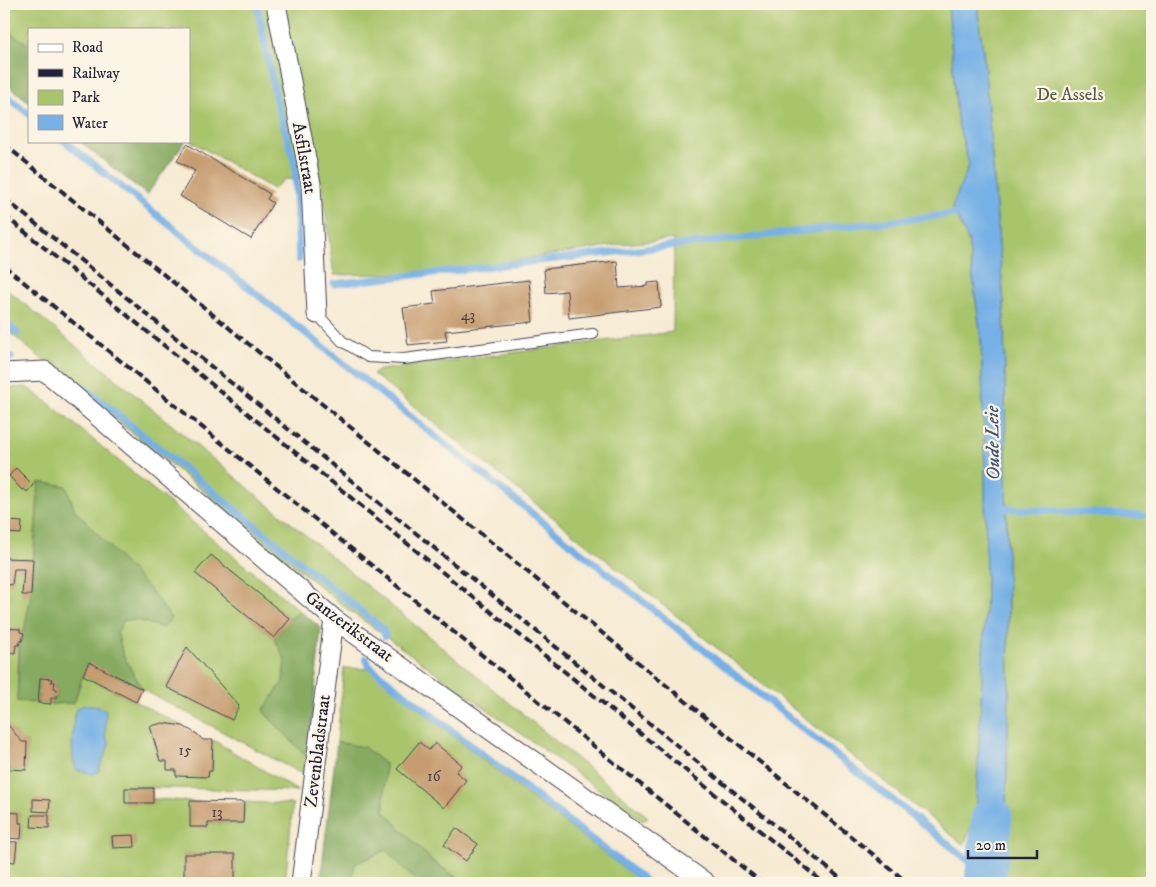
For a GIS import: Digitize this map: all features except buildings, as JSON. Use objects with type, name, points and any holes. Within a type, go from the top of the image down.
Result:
[{"type":"street","name":"Asfilstraat","points":[[276,4],[311,184],[317,314]]},
{"type":"street","name":"Ganzerikstraat","points":[[4,373],[45,372],[334,619],[706,883]]},
{"type":"street","name":"Zevenbladstraat","points":[[301,883],[334,619]]},
{"type":"lane","points":[[317,314],[342,341],[368,357],[404,359],[593,334]]},
{"type":"green space","points":[[4,4],[948,4],[957,118],[969,165],[953,207],[968,240],[981,339],[985,475],[986,595],[976,814],[964,845],[373,374],[379,370],[673,332],[674,239],[623,244],[432,273],[334,275],[321,180],[285,179],[273,189],[190,141],[190,28],[28,28],[28,44],[4,29]]},
{"type":"green space","name":"De Assels","points":[[977,4],[1152,4],[1152,883],[1087,883],[1083,875],[1004,879],[1009,694],[1004,304],[984,60]]},
{"type":"green space","points":[[4,29],[28,44],[28,101],[4,82]]},
{"type":"green space","points":[[80,142],[184,142],[147,195]]},
{"type":"green space","points":[[4,287],[648,817],[643,821],[346,608],[4,328]]},
{"type":"green space","points":[[26,387],[50,404],[300,611],[290,619],[211,555],[196,573],[274,638],[285,659],[283,682],[263,711],[308,758],[302,774],[142,689],[123,655],[117,632],[124,620],[137,620],[164,628],[99,536],[74,509],[66,486],[39,482],[33,559],[4,558],[4,388]],"holes":[[[187,648],[239,706],[232,719],[166,687]]]},
{"type":"green space","points":[[39,482],[66,486],[74,509],[151,591],[171,618],[164,628],[137,620],[124,620],[117,632],[123,655],[142,689],[89,663],[74,703],[51,704],[51,698],[56,698],[57,689],[54,688],[54,683],[51,682],[51,679],[40,678],[38,703],[17,701],[20,641],[22,641],[31,595]]},
{"type":"green space","points":[[14,569],[24,569],[22,595],[31,595],[24,633],[20,632],[20,629],[4,628],[4,584],[12,584]]},
{"type":"green space","points":[[300,611],[321,628],[308,758],[263,711],[283,682],[285,659],[274,638],[290,619]]},
{"type":"green space","points":[[16,645],[19,645],[17,701],[51,704],[74,703],[83,675],[183,726],[163,723],[150,726],[160,760],[167,761],[167,770],[176,770],[176,776],[208,777],[209,771],[212,771],[213,740],[298,791],[124,787],[125,803],[153,803],[153,799],[190,801],[190,827],[208,827],[208,823],[243,823],[244,802],[293,804],[285,883],[235,883],[235,855],[184,854],[184,883],[4,883],[4,861],[15,861],[17,842],[21,839],[22,824],[19,823],[19,813],[4,812],[4,760],[9,764],[9,769],[26,770],[27,742],[22,742],[4,720],[4,652],[15,652]],"holes":[[[112,836],[134,836],[135,846],[113,848]]]},
{"type":"green space","points":[[344,668],[369,669],[520,789],[643,883],[465,883],[432,861],[384,811],[384,764],[337,742]],"holes":[[[456,829],[466,861],[444,845]]]},
{"type":"green space","points":[[337,742],[364,747],[385,764],[384,811],[432,861],[465,883],[418,883],[386,850],[355,864],[352,883],[320,883]]},
{"type":"green space","points":[[387,850],[418,883],[388,883],[365,879],[364,883],[352,883],[354,864]]},
{"type":"water","points":[[948,4],[977,4],[984,60],[1004,304],[1009,694],[1004,883],[997,883],[973,864],[986,595],[985,475],[981,339],[968,240],[952,207],[969,165],[957,118]]},
{"type":"water","points":[[84,705],[93,705],[106,710],[105,734],[109,745],[98,772],[93,774],[77,770],[73,758],[73,731],[76,709]]},
{"type":"waterway","points":[[257,4],[276,100],[295,164],[299,259]]},
{"type":"waterway","points":[[4,94],[28,113]]},
{"type":"waterway","points":[[65,142],[973,864]]},
{"type":"waterway","points":[[334,284],[964,213]]},
{"type":"waterway","points":[[4,322],[17,333]]},
{"type":"waterway","points":[[4,354],[11,357]]},
{"type":"waterway","points":[[82,386],[383,629],[385,636]]},
{"type":"waterway","points":[[998,508],[1152,516]]},
{"type":"waterway","points":[[366,658],[369,666],[648,883]]},
{"type":"waterway","name":"Oude Leie","points":[[985,883],[992,817]]},
{"type":"waterway","points":[[1004,879],[1010,883]]},
{"type":"railway","points":[[4,144],[908,883]]},
{"type":"railway","points":[[4,198],[846,883]]},
{"type":"railway","points":[[4,215],[824,883]]},
{"type":"railway","points":[[4,266],[762,883]]}]
